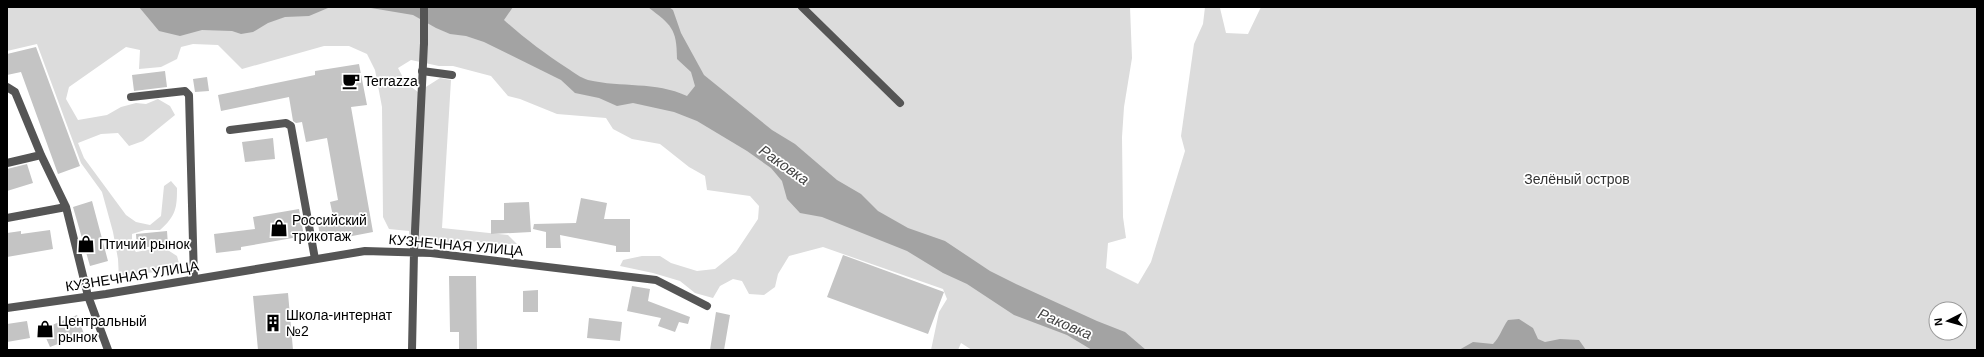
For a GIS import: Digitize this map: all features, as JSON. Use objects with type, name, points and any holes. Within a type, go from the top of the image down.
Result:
[{"type":"street","points":[[412,350],[414,252],[424,43],[424,7]]},
{"type":"street","points":[[802,7],[900,102]]},
{"type":"street","points":[[422,71],[452,75]]},
{"type":"street","points":[[7,87],[15,92],[41,155],[66,206],[88,296],[108,350]]},
{"type":"street","points":[[131,97],[186,91],[189,95],[194,279]]},
{"type":"street","points":[[230,130],[286,124],[291,126],[315,259]]},
{"type":"street","points":[[7,163],[41,155]]},
{"type":"street","points":[[7,218],[66,206]]},
{"type":"street","name":"КУЗНЕЧНАЯ УЛИЦА","points":[[7,308],[365,251],[414,252],[656,280],[707,306]]},
{"type":"green space","name":"Зелёный остров","points":[[7,7],[1130,7],[1132,58],[1124,107],[1122,137],[1123,217],[1126,238],[1108,243],[1106,268],[1138,284],[1151,262],[1185,151],[1181,136],[1194,44],[1203,24],[1205,7],[1220,8],[1226,33],[1248,34],[1261,7],[1977,7],[1977,350],[972,350],[961,343],[958,350],[931,350],[939,312],[947,299],[943,289],[823,247],[789,256],[778,274],[775,287],[764,295],[749,294],[742,281],[733,279],[720,286],[713,298],[695,293],[680,281],[653,273],[620,266],[623,260],[642,256],[660,256],[671,263],[697,271],[715,269],[736,252],[758,219],[759,206],[750,196],[707,190],[705,176],[689,167],[660,144],[632,139],[613,129],[606,118],[557,114],[520,99],[508,96],[491,76],[453,66],[439,66],[411,60],[398,68],[406,83],[418,92],[440,78],[451,80],[442,228],[508,235],[517,244],[468,241],[442,243],[409,239],[409,231],[389,229],[383,217],[382,107],[375,70],[367,54],[349,46],[324,46],[242,69],[218,45],[193,44],[181,47],[177,59],[161,67],[139,69],[140,50],[126,47],[69,87],[66,99],[78,120],[107,115],[121,107],[136,103],[146,104],[158,99],[170,106],[175,115],[143,141],[129,146],[118,133],[101,134],[78,143],[84,158],[126,215],[136,222],[150,225],[161,216],[164,186],[171,181],[177,188],[176,206],[169,220],[160,230],[145,230],[132,234],[132,247],[136,252],[163,247],[177,256],[180,267],[119,279],[118,259],[113,232],[102,192],[81,163],[37,44],[7,51]]},
{"type":"water","points":[[139,7],[350,7],[328,8],[309,16],[285,17],[268,23],[253,32],[241,34],[232,31],[202,30],[180,36],[159,31]]},
{"type":"water","name":"Раковка","points":[[365,7],[513,7],[504,20],[542,51],[583,78],[613,84],[663,88],[687,96],[695,86],[691,72],[677,59],[676,40],[671,28],[662,18],[648,7],[669,7],[673,10],[681,33],[704,75],[772,130],[795,144],[837,180],[861,194],[878,211],[908,228],[945,241],[990,271],[1016,284],[1097,321],[1125,332],[1146,350],[1092,350],[1067,335],[1014,315],[967,284],[943,273],[907,251],[822,217],[800,213],[787,199],[782,181],[771,168],[747,151],[697,121],[674,112],[633,103],[617,106],[599,98],[575,93],[561,80],[484,42],[466,36],[450,34],[413,15]]},
{"type":"water","points":[[1519,319],[1533,328],[1538,339],[1545,342],[1560,339],[1579,340],[1586,350],[1459,350],[1473,342],[1493,344],[1508,320]]},
{"type":"building","points":[[36,47],[80,166],[58,174],[21,72],[7,75],[7,54]]},
{"type":"building","points":[[359,64],[367,105],[351,107],[373,232],[321,242],[318,224],[334,221],[330,202],[338,200],[327,138],[306,142],[302,122],[296,123],[293,121],[289,97],[221,111],[218,95],[315,75],[315,71]]},
{"type":"building","points":[[165,71],[167,87],[134,91],[132,75]]},
{"type":"building","points":[[207,77],[209,91],[195,92],[193,79]]},
{"type":"building","points":[[273,138],[275,159],[245,162],[242,142]]},
{"type":"building","points":[[27,164],[33,183],[7,191],[7,169]]},
{"type":"building","points":[[581,198],[607,203],[604,219],[630,219],[630,252],[616,252],[616,246],[560,235],[561,248],[546,248],[546,232],[533,229],[534,224],[576,223]]},
{"type":"building","points":[[92,201],[108,261],[90,266],[73,207]]},
{"type":"building","points":[[529,202],[531,232],[491,234],[491,220],[504,220],[504,203]]},
{"type":"building","points":[[299,209],[304,236],[241,247],[241,250],[216,253],[214,234],[255,229],[253,217]]},
{"type":"building","points":[[50,230],[53,249],[7,257],[7,233],[21,231],[21,234]]},
{"type":"building","points":[[167,231],[168,245],[137,248],[136,234]]},
{"type":"building","points":[[843,255],[944,292],[928,334],[827,297]]},
{"type":"building","points":[[449,276],[476,276],[477,350],[459,350],[459,332],[450,332]]},
{"type":"building","points":[[632,286],[650,289],[648,301],[690,317],[688,324],[679,322],[675,332],[658,326],[661,318],[627,311]]},
{"type":"building","points":[[538,290],[538,312],[523,312],[523,291]]},
{"type":"building","name":"Школа-интернат №2","points":[[288,293],[293,350],[258,350],[253,296]]},
{"type":"building","points":[[716,312],[730,315],[724,350],[710,350]]},
{"type":"building","points":[[77,315],[84,334],[50,347],[42,329]]},
{"type":"building","points":[[589,318],[622,322],[620,341],[587,338]]},
{"type":"building","points":[[27,321],[30,338],[7,342],[7,324]]},
{"type":"place","name":"Terrazza","points":[[351,81]]},
{"type":"place","name":"Российский трикотаж","points":[[279,228]]},
{"type":"place","name":"Птичий рынок","points":[[86,244]]},
{"type":"place","name":"Школа-интернат №2","points":[[273,323]]},
{"type":"place","name":"Центральный рынок","points":[[45,329]]}]
